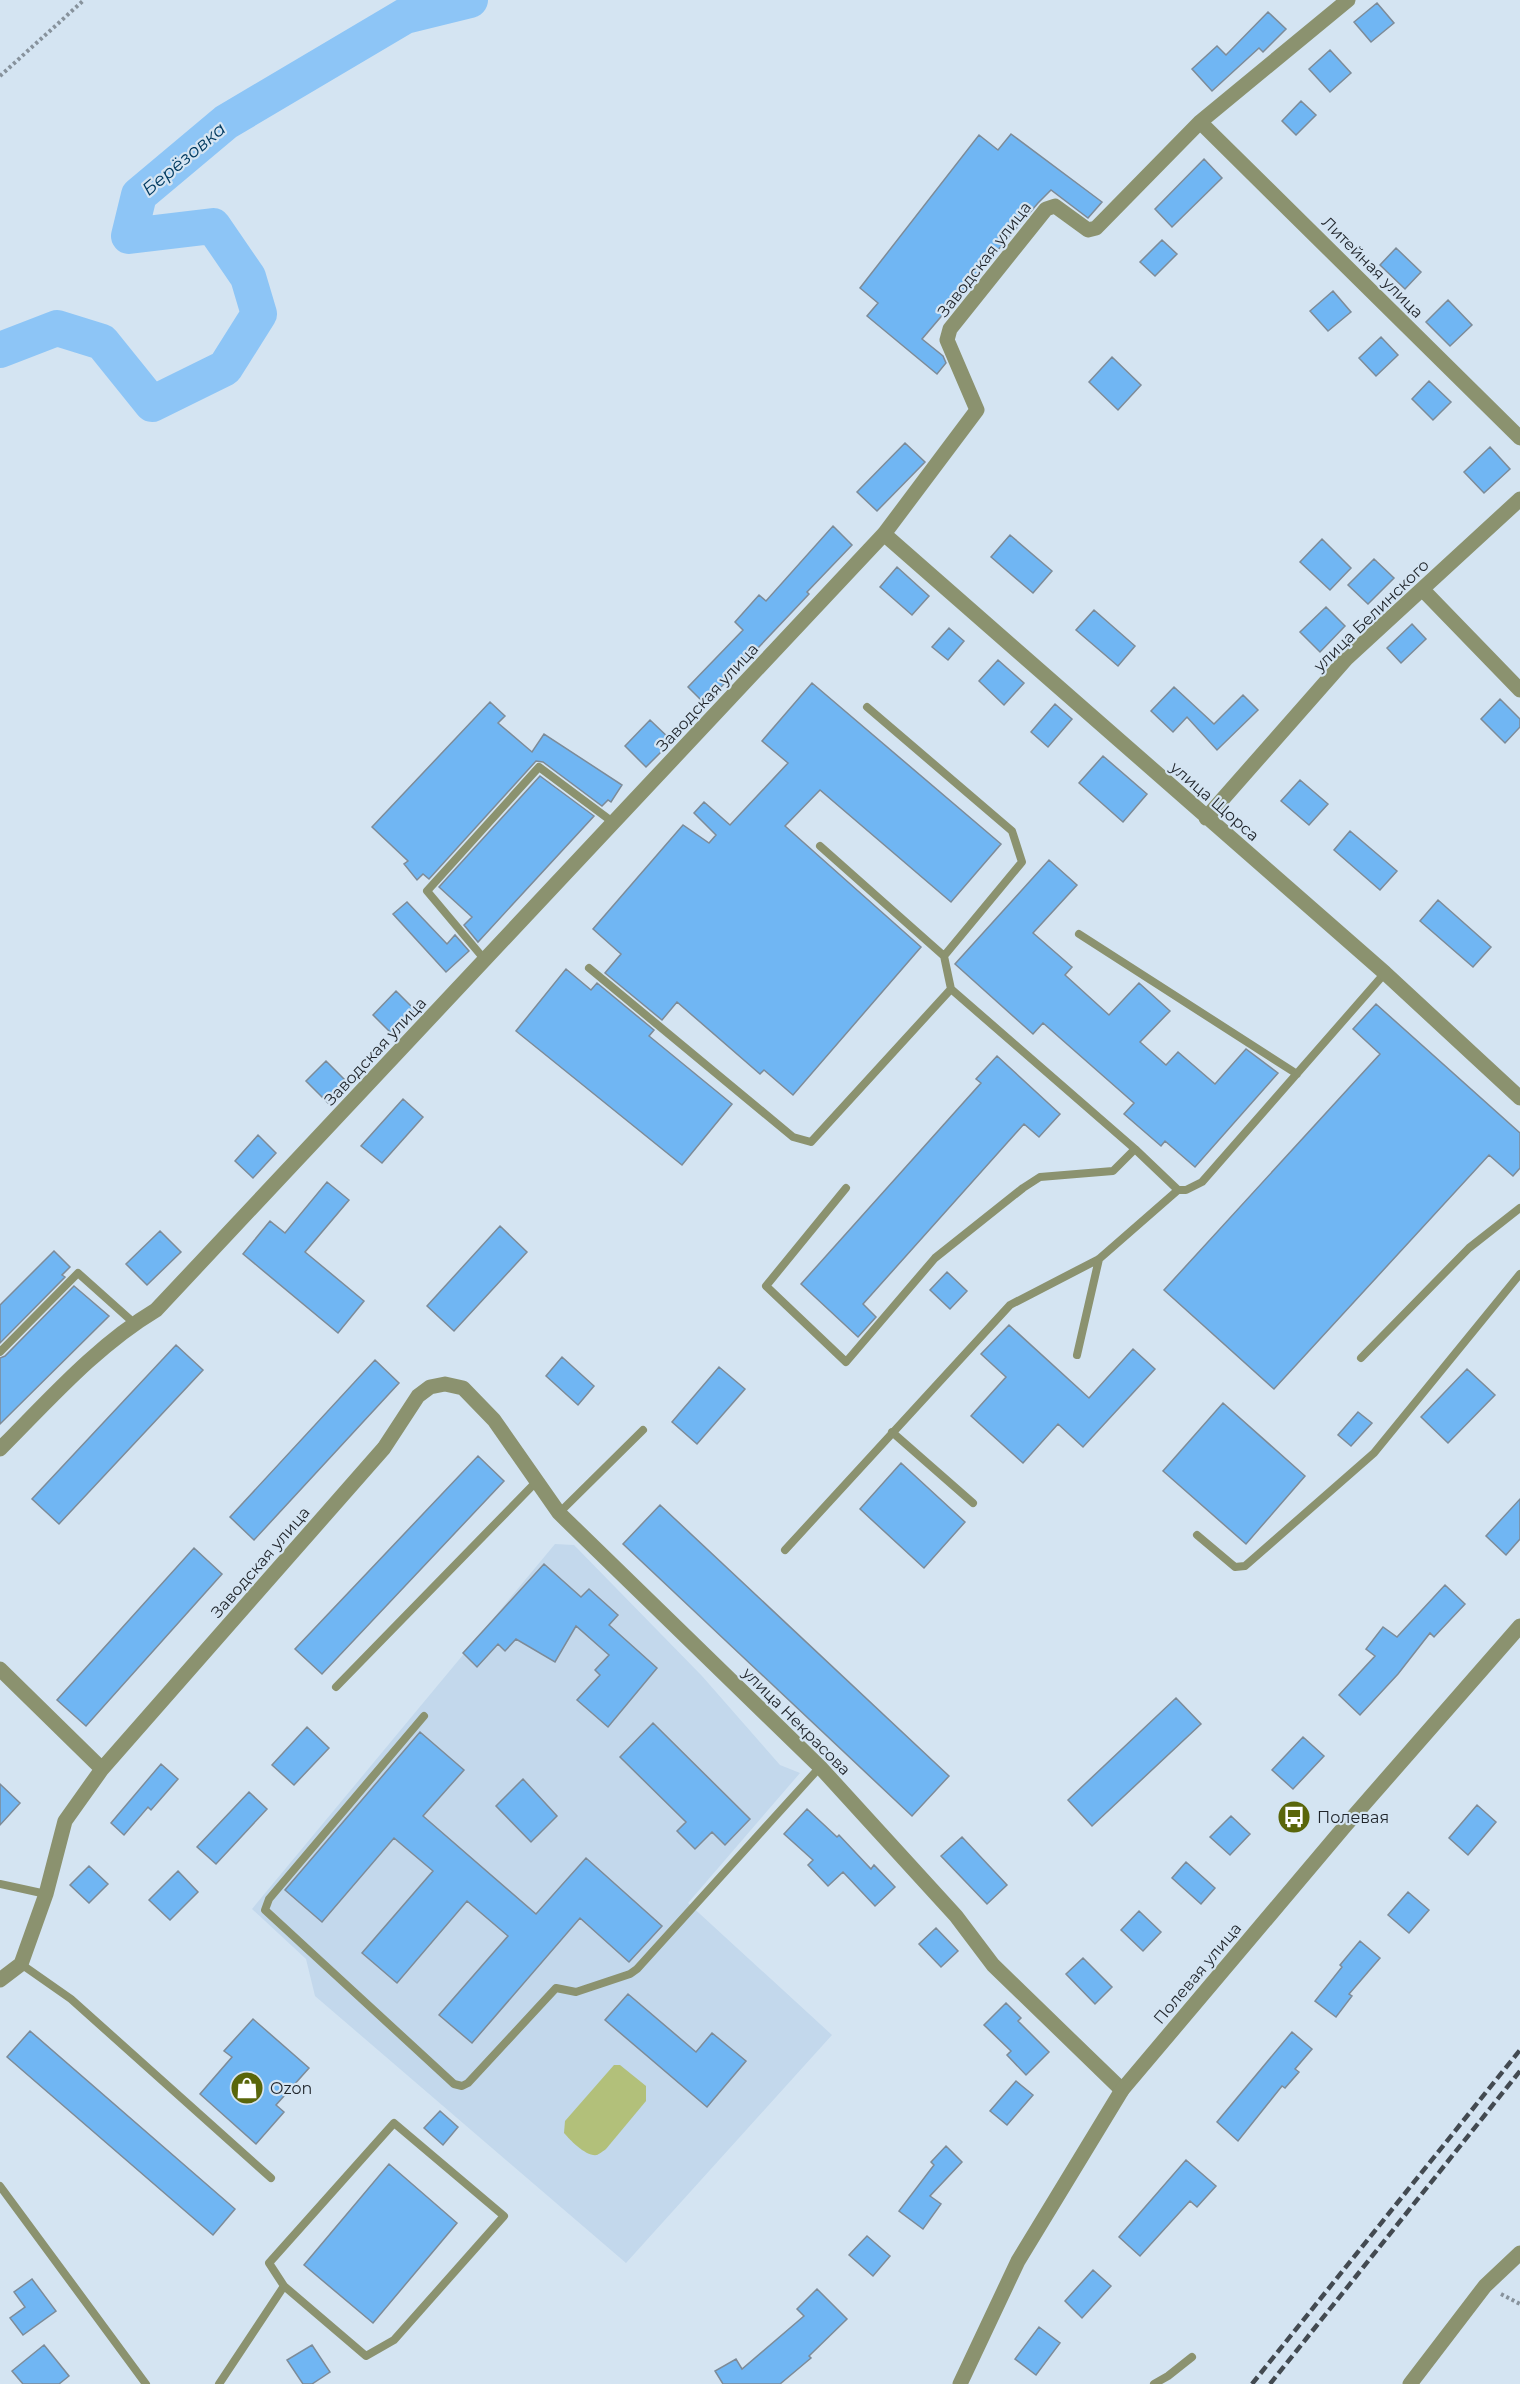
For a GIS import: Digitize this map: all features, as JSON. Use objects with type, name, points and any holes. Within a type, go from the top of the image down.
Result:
[{"type":"street","name":"Заводская улица","points":[[0,1449],[97,1353],[134,1323],[156,1310],[884,534],[977,410],[947,340],[950,329],[1046,209],[1055,206],[1088,230],[1096,228],[1200,122],[1347,0]]},
{"type":"street","name":"Литейная улица","points":[[1200,122],[1520,438]]},
{"type":"street","name":"улица Белинского","points":[[1206,818],[1346,659],[1520,499]]},
{"type":"street","name":"улица Щорса","points":[[884,534],[1384,973],[1520,1098]]},
{"type":"street","points":[[1423,590],[1520,690]]},
{"type":"street","name":"Заводская улица","points":[[21,1964],[46,1893],[66,1821],[102,1769],[384,1448],[418,1396],[430,1387],[445,1384]]},
{"type":"street","name":"улица Некрасова","points":[[445,1384],[463,1388],[494,1420],[559,1513],[820,1767],[956,1916],[993,1965],[1122,2090]]},
{"type":"street","name":"Полевая улица","points":[[960,2384],[1018,2261],[1122,2090],[1345,1826],[1520,1626]]},
{"type":"street","points":[[0,1669],[102,1769]]},
{"type":"street","points":[[0,1980],[21,1964]]},
{"type":"street","points":[[1410,2384],[1485,2286],[1520,2253]]},
{"type":"lane","points":[[867,707],[1012,831],[1022,862],[944,956]]},
{"type":"lane","points":[[485,960],[427,891],[539,767],[614,823]]},
{"type":"lane","points":[[820,846],[944,956],[951,989],[1135,1149],[1178,1190]]},
{"type":"lane","points":[[1079,934],[1297,1074]]},
{"type":"lane","points":[[589,968],[793,1137],[812,1142],[951,989]]},
{"type":"lane","points":[[785,1550],[1010,1305],[1099,1259],[1178,1190],[1186,1190],[1202,1182],[1384,973]]},
{"type":"lane","points":[[846,1188],[766,1286],[846,1362],[935,1258],[1023,1188],[1040,1177],[1113,1171],[1135,1149]]},
{"type":"lane","points":[[1361,1358],[1469,1248],[1520,1208]]},
{"type":"lane","points":[[1077,1355],[1099,1259]]},
{"type":"lane","points":[[0,1352],[78,1273],[134,1323]]},
{"type":"lane","points":[[1197,1535],[1235,1567],[1245,1566],[1374,1453],[1520,1274]]},
{"type":"lane","points":[[559,1513],[643,1430]]},
{"type":"lane","points":[[892,1432],[973,1503]]},
{"type":"lane","points":[[336,1687],[537,1481]]},
{"type":"lane","points":[[424,1716],[269,1899],[265,1910],[454,2084],[462,2086],[468,2083],[556,1988],[576,1992],[630,1974],[637,1969],[820,1767]]},
{"type":"lane","points":[[0,1884],[46,1893]]},
{"type":"lane","points":[[21,1964],[71,1999],[272,2178]]},
{"type":"lane","points":[[394,2123],[504,2216],[394,2340],[366,2356],[284,2286],[269,2264],[394,2123]]},
{"type":"lane","points":[[0,2186],[145,2384]]},
{"type":"lane","points":[[219,2384],[284,2286]]},
{"type":"lane","points":[[1154,2384],[1192,2357]]},
{"type":"path","points":[[0,76],[84,0]]},
{"type":"shaded area","points":[[555,1544],[574,1545],[702,1676],[780,1765],[800,1773],[688,1903],[832,2035],[626,2263],[315,1996],[306,1959],[252,1909]]},
{"type":"green space","points":[[614,2065],[620,2065],[646,2086],[646,2101],[606,2149],[593,2155],[579,2147],[564,2133],[565,2121]]},
{"type":"building","points":[[1377,3],[1394,23],[1371,42],[1354,22]]},
{"type":"building","points":[[1268,12],[1286,29],[1263,52],[1259,48],[1212,91],[1192,69],[1217,46],[1226,55]]},
{"type":"building","points":[[1330,50],[1351,73],[1330,92],[1309,69]]},
{"type":"building","points":[[1301,101],[1316,115],[1296,135],[1282,121]]},
{"type":"building","points":[[1011,134],[1102,202],[1088,218],[1051,190],[1038,203],[922,339],[943,356],[946,363],[937,374],[867,316],[878,303],[860,288],[979,135],[998,150]]},
{"type":"building","points":[[1204,159],[1222,178],[1172,227],[1155,209]]},
{"type":"building","points":[[1162,240],[1177,254],[1155,276],[1140,262]]},
{"type":"building","points":[[1396,248],[1421,272],[1405,289],[1380,265]]},
{"type":"building","points":[[1333,291],[1351,312],[1328,331],[1310,311]]},
{"type":"building","points":[[1448,300],[1472,325],[1450,346],[1426,322]]},
{"type":"building","points":[[1381,337],[1398,355],[1376,376],[1359,358]]},
{"type":"building","points":[[1112,357],[1141,385],[1118,410],[1089,382]]},
{"type":"building","points":[[1429,381],[1451,402],[1433,420],[1412,399]]},
{"type":"building","points":[[905,443],[925,462],[877,511],[857,492]]},
{"type":"building","points":[[1490,447],[1510,469],[1484,493],[1464,472]]},
{"type":"building","points":[[833,526],[852,545],[705,704],[688,687],[743,630],[735,622],[759,595],[766,601]]},
{"type":"building","points":[[1010,535],[1052,571],[1033,593],[991,557]]},
{"type":"building","points":[[1322,539],[1351,568],[1330,590],[1300,562]]},
{"type":"building","points":[[1374,559],[1394,578],[1368,604],[1348,585]]},
{"type":"building","points":[[897,567],[929,596],[912,615],[880,587]]},
{"type":"building","points":[[1326,607],[1345,626],[1320,652],[1300,632]]},
{"type":"building","points":[[1094,610],[1135,646],[1118,666],[1076,630]]},
{"type":"building","points":[[1412,624],[1426,639],[1401,663],[1387,648]]},
{"type":"building","points":[[949,628],[964,641],[948,660],[932,647]]},
{"type":"building","points":[[998,660],[1024,683],[1004,705],[979,681]]},
{"type":"building","points":[[812,683],[1001,844],[951,902],[820,790],[785,826],[921,947],[793,1095],[764,1070],[760,1074],[677,1002],[662,1020],[605,973],[621,954],[593,929],[683,825],[709,843],[716,835],[694,813],[704,802],[730,825],[788,763],[762,741]]},
{"type":"building","points":[[1174,687],[1214,724],[1243,695],[1258,710],[1217,750],[1187,717],[1173,732],[1151,711]]},
{"type":"building","points":[[1500,699],[1520,719],[1520,727],[1505,743],[1481,719]]},
{"type":"building","points":[[490,702],[505,716],[498,723],[532,752],[544,734],[622,785],[611,802],[608,800],[602,806],[543,762],[536,761],[429,879],[423,874],[417,880],[404,864],[408,861],[372,827]]},
{"type":"building","points":[[1055,704],[1072,719],[1048,747],[1031,732]]},
{"type":"building","points":[[650,720],[672,741],[646,767],[625,746]]},
{"type":"building","points":[[1103,756],[1147,794],[1123,822],[1079,783]]},
{"type":"building","points":[[540,776],[594,816],[478,942],[464,925],[472,917],[439,887]]},
{"type":"building","points":[[1300,780],[1328,804],[1309,825],[1281,801]]},
{"type":"building","points":[[1350,831],[1397,871],[1380,890],[1334,850]]},
{"type":"building","points":[[1049,860],[1077,885],[1033,933],[1072,967],[1065,975],[1109,1015],[1139,983],[1170,1011],[1140,1042],[1166,1065],[1178,1052],[1215,1084],[1246,1049],[1278,1073],[1195,1167],[1165,1141],[1161,1146],[1124,1114],[1134,1103],[1043,1023],[1033,1034],[955,964]]},
{"type":"building","points":[[1438,900],[1491,947],[1473,967],[1420,921]]},
{"type":"building","points":[[407,902],[447,944],[455,935],[469,951],[446,972],[393,914]]},
{"type":"building","points":[[566,969],[591,990],[597,983],[654,1030],[649,1036],[732,1104],[682,1165],[516,1031]]},
{"type":"building","points":[[396,991],[415,1010],[391,1033],[373,1015]]},
{"type":"building","points":[[1376,1004],[1520,1133],[1520,1168],[1513,1176],[1489,1155],[1274,1389],[1164,1290],[1380,1054],[1353,1029]]},
{"type":"building","points":[[997,1056],[1060,1114],[1039,1137],[1024,1124],[863,1304],[876,1317],[858,1337],[801,1284],[981,1083],[976,1079]]},
{"type":"building","points":[[326,1061],[349,1084],[329,1104],[306,1081]]},
{"type":"building","points":[[403,1099],[423,1117],[382,1163],[361,1146]]},
{"type":"building","points":[[258,1135],[276,1153],[253,1178],[235,1161]]},
{"type":"building","points":[[327,1182],[349,1200],[305,1252],[364,1301],[338,1333],[243,1254],[270,1221],[285,1233]]},
{"type":"building","points":[[500,1226],[527,1252],[454,1331],[427,1306]]},
{"type":"building","points":[[160,1231],[181,1252],[147,1285],[126,1264]]},
{"type":"building","points":[[54,1251],[70,1267],[62,1275],[65,1277],[0,1343],[0,1305]]},
{"type":"building","points":[[947,1272],[967,1291],[950,1309],[930,1290]]},
{"type":"building","points":[[74,1286],[109,1316],[0,1424],[0,1358],[5,1356]]},
{"type":"building","points":[[1009,1325],[1089,1398],[1133,1349],[1155,1369],[1083,1447],[1058,1424],[1023,1463],[971,1416],[1006,1377],[981,1354]]},
{"type":"building","points":[[176,1345],[203,1370],[59,1524],[32,1499]]},
{"type":"building","points":[[562,1357],[594,1386],[578,1405],[546,1376]]},
{"type":"building","points":[[375,1360],[399,1383],[254,1540],[230,1517]]},
{"type":"building","points":[[719,1367],[745,1389],[697,1444],[672,1422]]},
{"type":"building","points":[[1467,1369],[1495,1395],[1448,1443],[1421,1417]]},
{"type":"building","points":[[1223,1403],[1305,1476],[1246,1544],[1163,1471]]},
{"type":"building","points":[[1358,1412],[1372,1423],[1351,1446],[1338,1435]]},
{"type":"building","points":[[478,1456],[504,1481],[322,1674],[295,1649]]},
{"type":"building","points":[[901,1463],[965,1522],[924,1568],[860,1509]]},
{"type":"building","points":[[1520,1499],[1520,1539],[1506,1555],[1486,1536]]},
{"type":"building","points":[[660,1505],[949,1776],[912,1816],[623,1544]]},
{"type":"building","points":[[194,1548],[222,1574],[86,1726],[57,1700]]},
{"type":"building","points":[[544,1564],[581,1597],[589,1589],[618,1615],[609,1625],[657,1668],[608,1727],[577,1700],[600,1675],[595,1670],[609,1655],[576,1626],[555,1662],[516,1639],[505,1651],[498,1644],[477,1667],[463,1653]]},
{"type":"building","points":[[1445,1585],[1465,1604],[1434,1637],[1430,1633],[1398,1674],[1360,1715],[1339,1695],[1375,1656],[1366,1649],[1383,1627],[1397,1637]]},
{"type":"building","points":[[1176,1698],[1201,1724],[1092,1826],[1068,1800]]},
{"type":"building","points":[[653,1723],[750,1819],[725,1845],[712,1832],[695,1849],[677,1831],[686,1822],[620,1757]]},
{"type":"building","points":[[307,1727],[329,1748],[294,1785],[272,1765]]},
{"type":"building","points":[[420,1732],[464,1770],[423,1816],[536,1914],[586,1858],[662,1926],[629,1962],[580,1918],[472,2043],[439,2015],[508,1936],[467,1901],[397,1983],[362,1953],[433,1871],[394,1838],[322,1922],[285,1890]]},
{"type":"building","points":[[1303,1737],[1324,1756],[1293,1789],[1272,1770]]},
{"type":"building","points":[[161,1764],[178,1779],[151,1810],[148,1807],[124,1835],[111,1823]]},
{"type":"building","points":[[523,1779],[557,1816],[531,1842],[496,1806]]},
{"type":"building","points":[[0,1784],[20,1803],[0,1825]]},
{"type":"building","points":[[249,1792],[267,1809],[216,1864],[197,1847]]},
{"type":"building","points":[[1477,1805],[1496,1822],[1468,1855],[1449,1838]]},
{"type":"building","points":[[807,1809],[837,1837],[839,1835],[871,1869],[874,1865],[895,1887],[875,1906],[843,1872],[828,1886],[808,1865],[813,1860],[784,1834]]},
{"type":"building","points":[[1231,1816],[1250,1834],[1230,1855],[1210,1837]]},
{"type":"building","points":[[962,1837],[1007,1885],[987,1904],[941,1856]]},
{"type":"building","points":[[1186,1862],[1215,1888],[1201,1904],[1172,1878]]},
{"type":"building","points":[[89,1866],[108,1884],[89,1903],[70,1885]]},
{"type":"building","points":[[178,1871],[198,1892],[170,1920],[149,1900]]},
{"type":"building","points":[[1408,1892],[1429,1910],[1409,1933],[1388,1915]]},
{"type":"building","points":[[1139,1911],[1161,1932],[1143,1951],[1121,1930]]},
{"type":"building","points":[[936,1928],[958,1951],[941,1967],[919,1944]]},
{"type":"building","points":[[1360,1941],[1380,1958],[1349,1994],[1352,1996],[1336,2017],[1315,2001]]},
{"type":"building","points":[[1083,1958],[1112,1987],[1095,2004],[1066,1974]]},
{"type":"building","points":[[628,1994],[696,2052],[712,2033],[746,2061],[707,2107],[605,2020]]},
{"type":"building","points":[[1006,2003],[1021,2018],[1018,2021],[1049,2052],[1026,2075],[1007,2055],[1011,2051],[984,2025]]},
{"type":"building","points":[[253,2019],[309,2068],[276,2105],[284,2112],[256,2144],[200,2094],[232,2057],[224,2051]]},
{"type":"building","points":[[30,2031],[235,2209],[213,2235],[7,2057]]},
{"type":"building","points":[[1292,2032],[1312,2049],[1295,2069],[1299,2072],[1285,2088],[1282,2086],[1238,2141],[1217,2122]]},
{"type":"building","points":[[1016,2081],[1033,2095],[1007,2125],[990,2111]]},
{"type":"building","points":[[440,2111],[458,2127],[443,2145],[424,2128]]},
{"type":"building","points":[[946,2146],[962,2162],[930,2196],[941,2204],[923,2229],[899,2211],[934,2165],[931,2162]]},
{"type":"building","points":[[1186,2160],[1216,2186],[1197,2207],[1190,2201],[1140,2256],[1119,2237]]},
{"type":"building","points":[[389,2164],[457,2223],[373,2323],[304,2265]]},
{"type":"building","points":[[867,2236],[890,2256],[873,2276],[849,2255]]},
{"type":"building","points":[[1093,2270],[1111,2286],[1082,2318],[1065,2301]]},
{"type":"building","points":[[32,2279],[56,2311],[23,2335],[10,2318],[25,2307],[14,2292]]},
{"type":"building","points":[[817,2289],[847,2319],[809,2356],[811,2358],[780,2384],[723,2384],[715,2371],[736,2359],[742,2369],[804,2316],[797,2309]]},
{"type":"building","points":[[1039,2327],[1060,2343],[1036,2375],[1015,2359]]},
{"type":"building","points":[[44,2345],[69,2376],[59,2384],[23,2384],[12,2371]]},
{"type":"building","points":[[312,2345],[330,2372],[312,2384],[303,2384],[287,2360]]},
{"type":"waterway","name":"Берёзовка","points":[[0,350],[57,328],[102,342],[152,404],[225,368],[259,314],[248,277],[213,226],[129,236],[139,195],[226,122],[405,16],[470,0]]},
{"type":"railway","points":[[1252,2384],[1520,2050]]},
{"type":"railway","points":[[1270,2384],[1520,2071]]},
{"type":"place","name":"Полевая","points":[[1294,1817]]},
{"type":"place","name":"Ozon","points":[[247,2088]]}]
